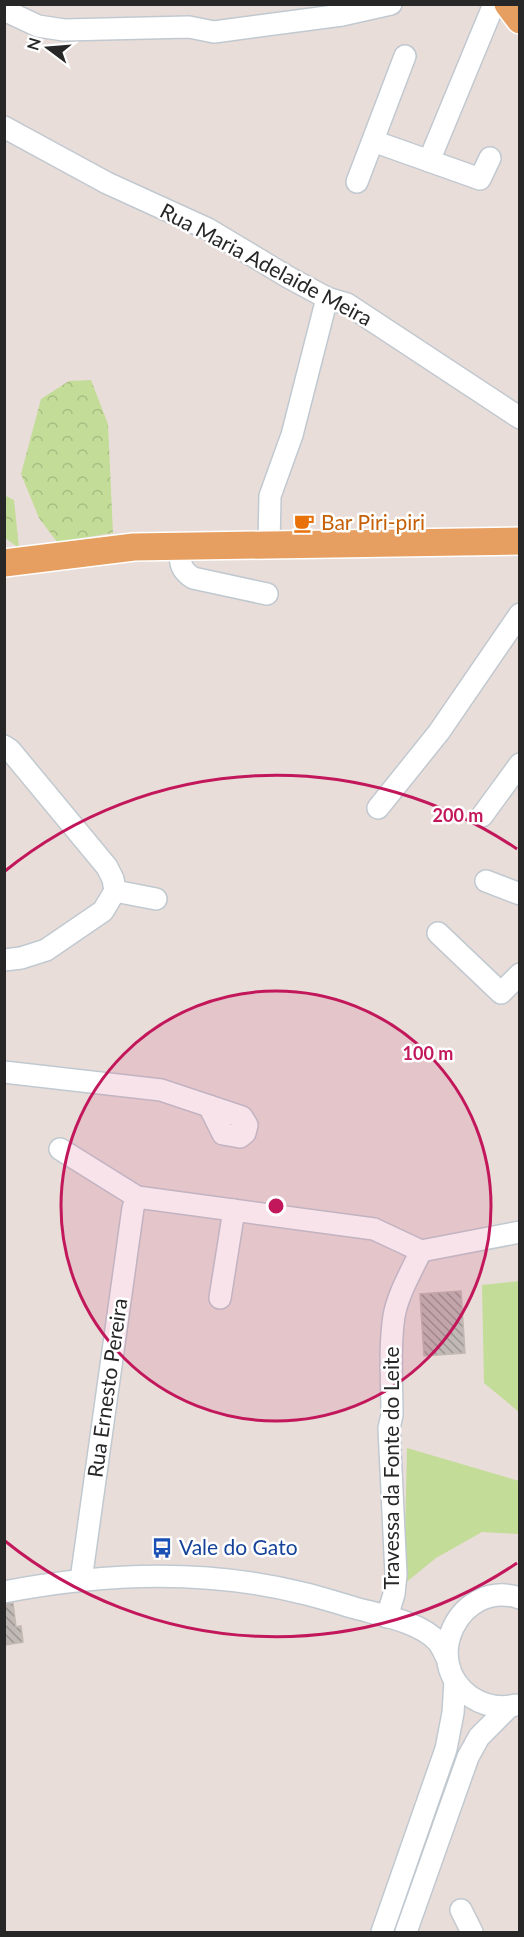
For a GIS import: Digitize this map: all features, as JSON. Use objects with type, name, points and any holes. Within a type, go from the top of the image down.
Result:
[{"type":"main road","points":[[508,4],[519,20]]},
{"type":"main road","points":[[4,563],[134,546],[519,541]]},
{"type":"street","points":[[4,10],[38,26],[64,30],[189,27],[214,32],[342,15],[391,4]]},
{"type":"street","points":[[429,160],[494,4]]},
{"type":"street","points":[[357,182],[405,56]]},
{"type":"street","name":"Rua Maria Adelaide Meira","points":[[4,127],[107,183],[208,229],[327,298],[347,304],[519,418]]},
{"type":"street","points":[[373,141],[480,179],[490,158]]},
{"type":"street","points":[[269,545],[270,496],[292,435],[327,298]]},
{"type":"street","points":[[180,546],[180,566],[193,578],[267,594]]},
{"type":"street","points":[[378,808],[439,732],[519,614]]},
{"type":"street","points":[[4,746],[107,867],[114,891],[103,911],[46,950],[21,958],[4,960]]},
{"type":"street","points":[[482,816],[519,764]]},
{"type":"street","points":[[486,881],[519,894]]},
{"type":"street","points":[[114,891],[156,899]]},
{"type":"street","points":[[438,933],[501,993],[519,974]]},
{"type":"street","points":[[4,1072],[161,1090],[209,1106]]},
{"type":"street","points":[[60,1149],[137,1197],[374,1229],[421,1251],[519,1232]]},
{"type":"street","name":"Rua Ernesto Pereira","points":[[81,1580],[133,1208],[137,1197]]},
{"type":"street","points":[[220,1298],[234,1210]]},
{"type":"street","name":"Travessa da Fonte do Leite","points":[[394,1619],[396,1575],[389,1428],[392,1415],[392,1334],[394,1316],[400,1297],[421,1251]]},
{"type":"street","points":[[4,1592],[81,1580],[141,1576],[215,1578],[302,1593],[394,1619],[427,1633],[438,1642],[447,1658],[455,1681],[465,1693],[478,1702],[493,1707],[514,1706]]},
{"type":"street","points":[[394,1619],[444,1618],[464,1610],[478,1600],[495,1596],[519,1598]]},
{"type":"street","points":[[447,1658],[448,1640],[454,1624],[464,1610]]},
{"type":"street","points":[[382,1932],[446,1749],[453,1713],[455,1681]]},
{"type":"street","points":[[406,1932],[468,1757],[479,1737],[514,1706]]},
{"type":"street","points":[[461,1910],[472,1932]]},
{"type":"green space","points":[[91,380],[108,424],[113,533],[57,542],[39,518],[21,474],[41,399],[69,381]]},
{"type":"green space","points":[[4,495],[14,500],[19,548],[5,538]]},
{"type":"green space","points":[[520,1281],[519,1412],[484,1383],[482,1285]]},
{"type":"green space","points":[[407,1448],[519,1481],[519,1534],[482,1532],[436,1558],[404,1584]]},
{"type":"building","points":[[461,1291],[465,1353],[424,1356],[420,1294]]},
{"type":"building","points":[[13,1603],[16,1627],[21,1626],[23,1642],[4,1645],[4,1604]]},
{"type":"place","name":"Bar Piri-piri","points":[[304,523]]},
{"type":"place","name":"Vale do Gato","points":[[162,1548]]}]
